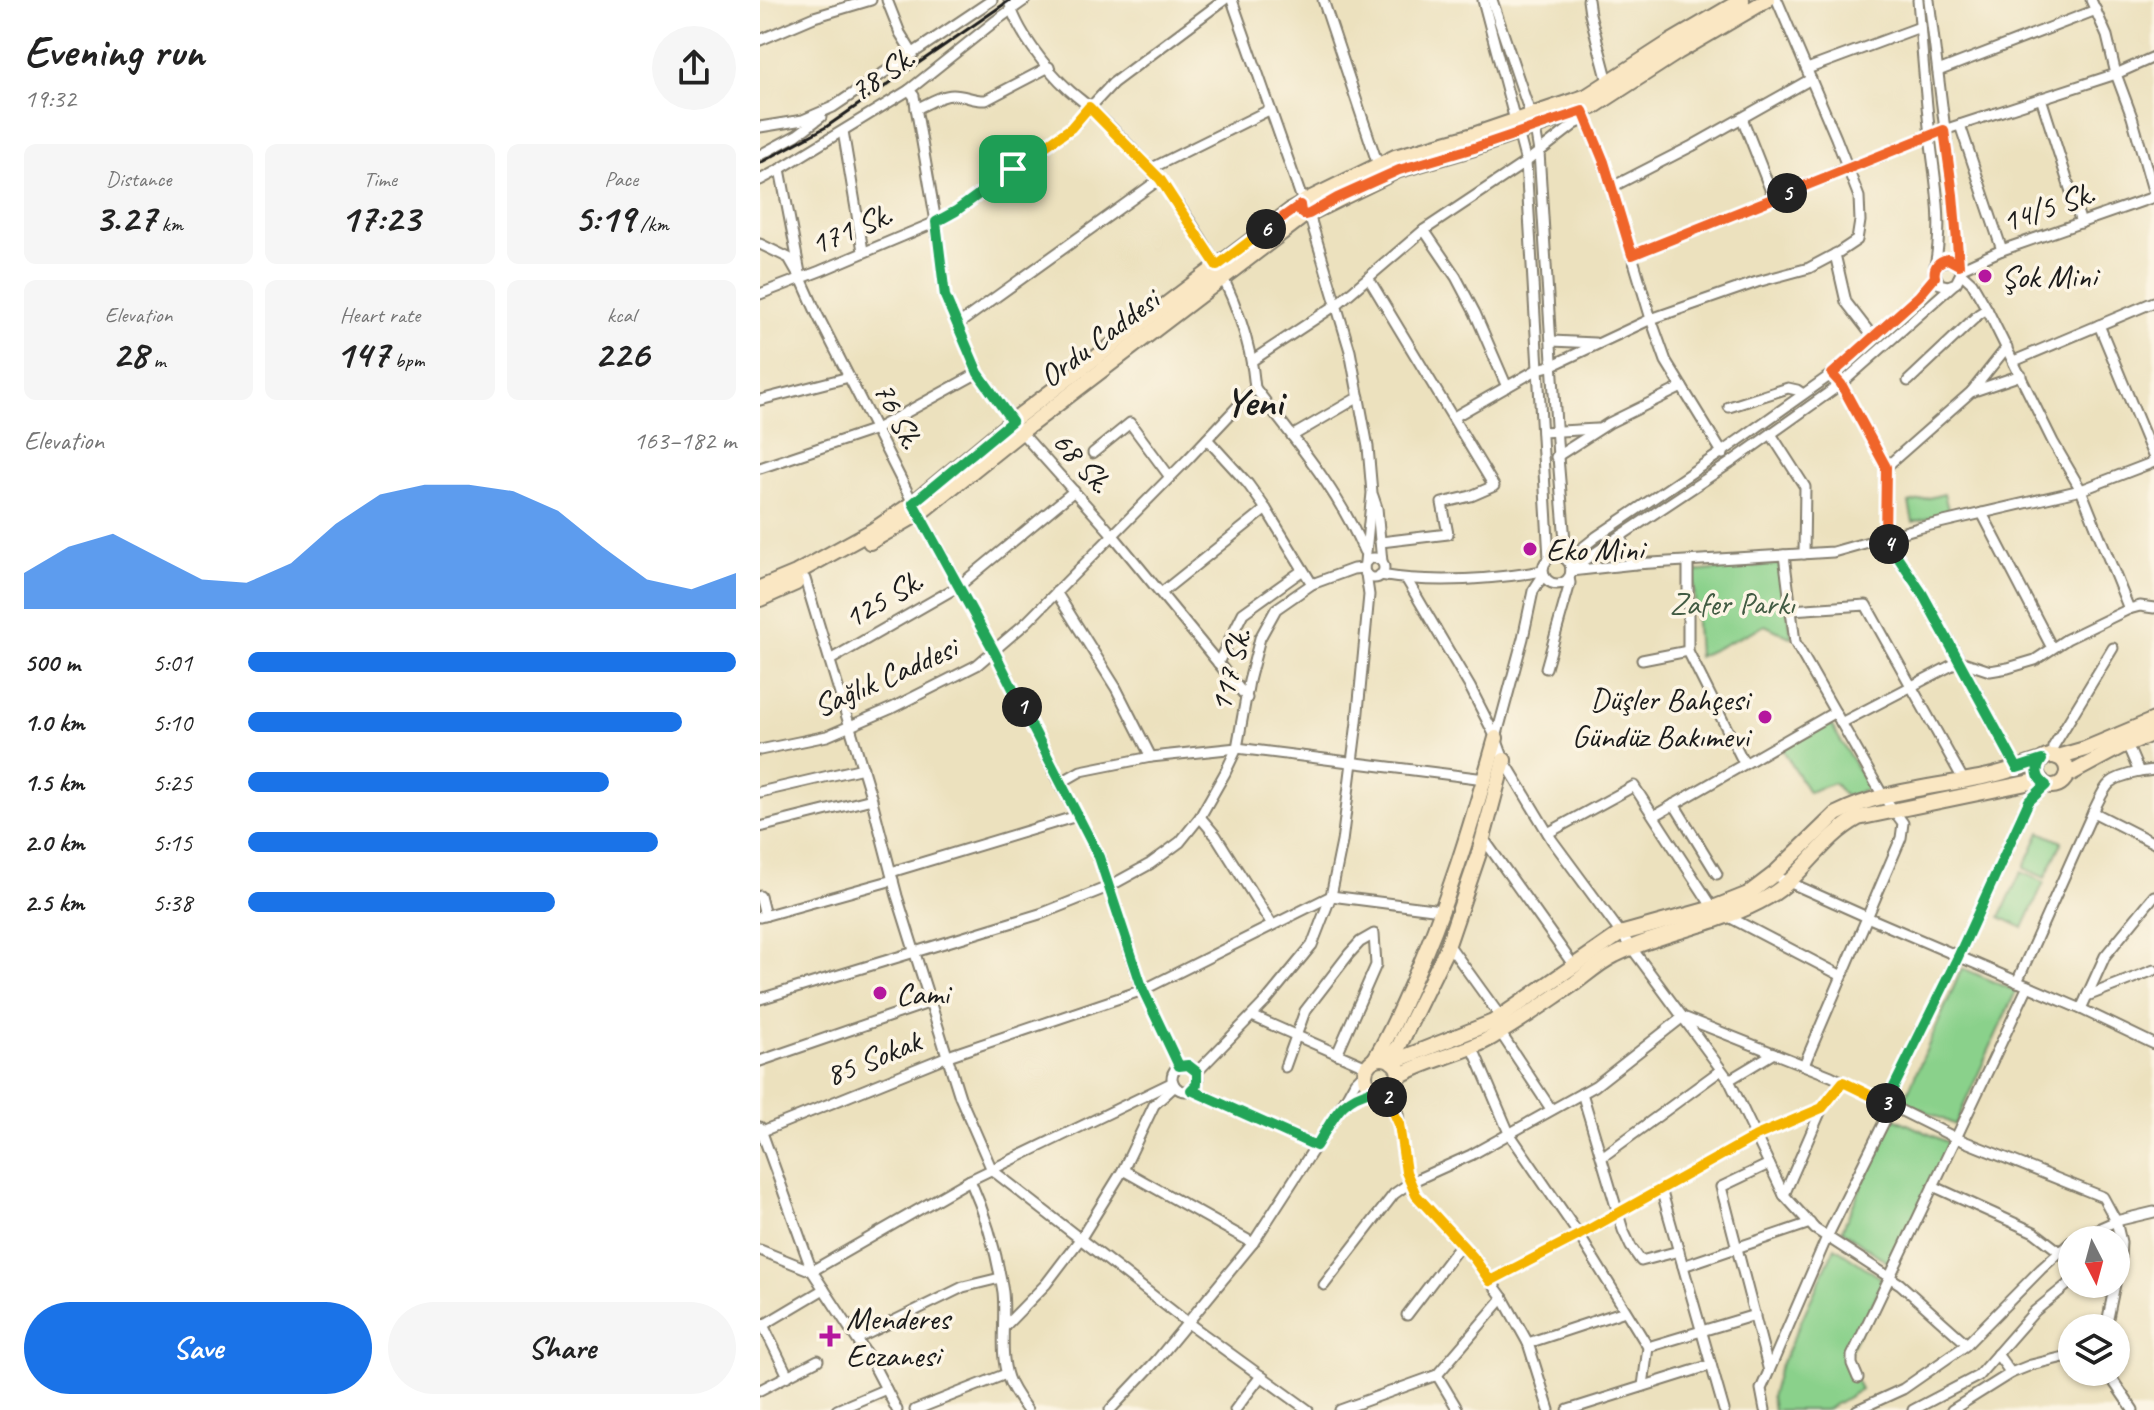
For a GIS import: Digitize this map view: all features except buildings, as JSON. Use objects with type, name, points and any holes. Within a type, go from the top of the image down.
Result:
[{"type":"street","points":[[760,40],[814,17],[871,0]]},
{"type":"street","points":[[887,0],[900,33],[913,54]]},
{"type":"street","points":[[760,155],[797,135],[833,107],[992,0]]},
{"type":"street","points":[[1009,0],[1011,11],[1027,40],[1066,88],[1160,179],[1220,272],[1240,315],[1253,360],[1255,388],[1326,481],[1357,533],[1365,565],[1369,595],[1352,761],[1342,842],[1331,896],[1312,945],[1252,1016],[1197,1072],[1197,1084],[1191,1090]]},
{"type":"street","name":"78 Sk.","points":[[760,180],[909,90],[1025,0]]},
{"type":"street","name":"171 Sk.","points":[[760,294],[956,211],[1071,128],[1113,83],[1224,0]]},
{"type":"street","points":[[1232,0],[1306,208],[1350,351],[1368,447],[1372,493],[1365,565],[1371,577],[1381,570]]},
{"type":"street","points":[[1323,0],[1378,165]]},
{"type":"street","points":[[1483,0],[1526,162],[1549,558]]},
{"type":"street","points":[[1492,0],[1533,122],[1539,152],[1558,457],[1570,583],[1546,668]]},
{"type":"street","name":"Ordu Caddesi","points":[[1533,122],[1587,96],[1742,0]]},
{"type":"street","points":[[1454,417],[1538,369],[1553,365],[1651,319],[1757,282],[1809,268],[1857,240],[1859,197],[1777,0]]},
{"type":"street","points":[[1918,0],[1930,136],[1939,196],[1940,241],[1934,273],[1940,284],[1953,285]]},
{"type":"street","points":[[1568,567],[1730,463],[1841,384],[1959,280],[1956,226],[1929,0]]},
{"type":"street","name":"Ordu Caddesi","points":[[760,599],[805,579],[917,508],[1016,426],[1306,208],[1395,157],[1533,122],[1585,115],[1761,1]]},
{"type":"street","points":[[1591,2],[1608,82]]},
{"type":"street","points":[[1938,71],[2093,5],[2107,36],[2154,196]]},
{"type":"street","points":[[1612,187],[1742,118],[1809,74],[1920,27]]},
{"type":"street","points":[[1632,255],[1944,130],[2116,74],[2154,57]]},
{"type":"street","points":[[916,109],[954,95],[986,100],[1049,67]]},
{"type":"street","name":"68 Sk.","points":[[909,90],[914,96],[936,222],[945,296],[978,373],[1016,426],[1112,534],[1247,698]]},
{"type":"street","points":[[2041,98],[2081,223]]},
{"type":"street","points":[[760,127],[803,120],[833,107]]},
{"type":"street","points":[[1150,169],[1269,110]]},
{"type":"street","points":[[1253,360],[1336,305],[1424,230],[1526,162],[1585,115],[1604,162],[1666,361],[1730,463]]},
{"type":"street","points":[[1742,118],[1774,199]]},
{"type":"street","points":[[1960,125],[2002,250]]},
{"type":"street","name":"Ordu Caddesi","points":[[1306,208],[1399,170],[1474,148],[1516,127]]},
{"type":"street","points":[[843,131],[863,251]]},
{"type":"street","name":"76 Sk.","points":[[780,169],[801,278],[817,314],[1099,857],[1143,990],[1179,1066]]},
{"type":"street","points":[[957,325],[1160,179]]},
{"type":"street","name":"14/5 Sk.","points":[[1960,269],[2002,250],[2154,196]]},
{"type":"street","points":[[1424,230],[1456,277],[1507,387]]},
{"type":"street","points":[[760,244],[789,258],[801,278]]},
{"type":"street","points":[[1835,254],[1846,302],[1873,337]]},
{"type":"street","points":[[1543,572],[1547,580],[1554,584],[1561,583],[1568,567],[1596,537],[1832,374],[1919,296],[1936,265],[1943,260],[1952,260],[1972,283],[1987,309],[2053,442],[2081,490],[2129,609]]},
{"type":"street","points":[[1369,279],[1494,486],[1442,503],[1448,534],[1381,542]]},
{"type":"street","points":[[2014,361],[2154,302]]},
{"type":"street","points":[[1908,381],[1987,309]]},
{"type":"street","points":[[1568,567],[1833,552],[2081,490],[2154,460],[2099,325]]},
{"type":"street","points":[[1552,341],[1598,344]]},
{"type":"street","points":[[1886,467],[1971,392],[2007,347]]},
{"type":"street","points":[[760,468],[876,429],[978,373]]},
{"type":"street","points":[[1832,374],[1841,384],[1886,467],[1885,538],[1922,593],[2017,768]]},
{"type":"street","points":[[1971,392],[2021,375]]},
{"type":"street","points":[[760,400],[849,377]]},
{"type":"street","points":[[1544,458],[1558,457],[1609,423],[1682,387]]},
{"type":"street","name":"Sağlık Caddesi","points":[[760,750],[827,736],[892,708],[977,665],[1027,622],[1255,388]]},
{"type":"street","points":[[1729,407],[1788,388],[1803,394]]},
{"type":"street","points":[[1292,436],[1359,397]]},
{"type":"street","points":[[1093,453],[1130,423],[1170,477]]},
{"type":"street","points":[[1542,432],[1601,429]]},
{"type":"street","points":[[1771,434],[1805,487],[1804,554]]},
{"type":"street","points":[[1207,439],[1266,509],[1312,584]]},
{"type":"street","name":"125 Sk.","points":[[830,660],[959,586],[1074,491]]},
{"type":"street","points":[[1369,595],[1381,570],[1381,542],[1372,493]]},
{"type":"street","name":"Ordu Caddesi","points":[[760,588],[796,573],[917,508]]},
{"type":"street","points":[[1161,593],[1266,509]]},
{"type":"street","points":[[1982,513],[2052,648]]},
{"type":"street","points":[[1622,535],[1621,546],[1626,557],[1635,564]]},
{"type":"street","points":[[1784,555],[1795,642],[1883,796],[1903,823],[1901,838],[1804,1065]]},
{"type":"street","points":[[1344,1102],[1356,1094],[1389,1090],[1383,1068],[1384,1044],[1422,962],[1466,846],[1533,591],[1549,558],[1558,556],[1568,567]]},
{"type":"street","name":"117 Sk.","points":[[760,999],[1043,913],[1108,887],[1150,864],[1180,842],[1200,817],[1225,773],[1237,748],[1260,638],[1276,609],[1312,584],[1365,565],[1373,558],[1381,570]]},
{"type":"street","points":[[1688,561],[1688,651],[1744,763]]},
{"type":"street","points":[[1218,663],[1243,613],[1303,570]]},
{"type":"street","points":[[1381,570],[1403,578],[1483,579],[1543,572]]},
{"type":"street","points":[[1403,578],[1470,687],[1504,760],[1548,833],[1729,1080],[1784,1195],[1827,1237],[1900,1284],[1967,1344]]},
{"type":"street","points":[[805,579],[960,1097],[992,1170],[1188,1323],[1308,1410]]},
{"type":"street","points":[[1056,592],[1116,688],[1151,757]]},
{"type":"street","points":[[1791,610],[1866,605],[1964,781]]},
{"type":"street","points":[[1841,723],[1960,661],[1990,671],[2008,668],[2035,660],[2067,639],[2129,609],[2140,606],[2154,608]]},
{"type":"street","points":[[2043,782],[2037,768],[2050,757],[2053,747],[2113,648]]},
{"type":"street","points":[[1642,660],[1688,651]]},
{"type":"street","points":[[1654,816],[1835,712]]},
{"type":"street","points":[[1110,1410],[1157,1360],[1253,1243],[1355,1082],[1469,1033],[1500,1016],[1620,934],[1713,908],[1748,894],[1773,875],[1836,814],[1883,796],[1994,775],[2085,749],[2154,720]]},
{"type":"street","points":[[1252,1016],[1337,1054],[1383,1068],[1414,1067],[1490,1039],[1611,957],[1727,916],[1765,899],[1788,881],[1842,826],[1858,818],[2043,782],[2056,786],[2083,766],[2154,733]]},
{"type":"street","points":[[2127,744],[2139,772]]},
{"type":"street","points":[[1060,783],[1081,771],[1151,757],[1237,748],[1485,779]]},
{"type":"street","points":[[2050,757],[2065,762],[2066,776]]},
{"type":"street","points":[[1399,1124],[1386,1096],[1366,1082],[1383,1068],[1399,1046],[1448,944],[1483,838],[1504,760]]},
{"type":"street","points":[[760,792],[863,768]]},
{"type":"street","points":[[2017,982],[2109,782],[2154,770]]},
{"type":"street","points":[[1765,1410],[1761,1389],[1827,1237],[2029,801],[2043,782]]},
{"type":"street","points":[[1548,833],[1634,786],[1713,908]]},
{"type":"street","points":[[760,827],[872,799]]},
{"type":"street","points":[[1674,804],[1717,874]]},
{"type":"street","points":[[2093,812],[2154,843]]},
{"type":"street","points":[[760,896],[763,916],[1077,816]]},
{"type":"street","points":[[1200,817],[1216,836],[1272,925]]},
{"type":"street","points":[[1483,838],[1574,966]]},
{"type":"street","points":[[1773,875],[2154,1044]]},
{"type":"street","points":[[1331,896],[1459,912]]},
{"type":"street","name":"85 Sokak","points":[[761,1130],[948,1056],[1143,990],[1331,896]]},
{"type":"street","points":[[2081,1009],[2105,956],[2154,896]]},
{"type":"street","points":[[1727,916],[1842,976]]},
{"type":"street","points":[[1285,1067],[1305,1011],[1349,954],[1360,942],[1374,934],[1376,965],[1337,1054]]},
{"type":"street","points":[[1448,944],[1500,1016]]},
{"type":"street","points":[[2087,996],[2154,970]]},
{"type":"street","points":[[1858,1378],[1852,1356],[2028,986]]},
{"type":"street","points":[[760,1061],[931,1002]]},
{"type":"street","points":[[1683,1017],[1843,1082],[1956,1138],[2103,1197],[2116,1226]]},
{"type":"street","points":[[1324,1285],[1394,1194],[1411,1182],[1471,1155],[1595,1086],[1683,1017]]},
{"type":"street","points":[[1500,1032],[1551,1109]]},
{"type":"street","points":[[1472,1046],[1509,1133],[1579,1235],[1648,1347],[1643,1386]]},
{"type":"street","points":[[1729,1080],[1774,1053]]},
{"type":"street","points":[[1197,1072],[1188,1065],[1179,1066],[1173,1073],[1174,1084],[1182,1091],[1191,1090],[1316,1146]]},
{"type":"street","points":[[1383,1068],[1396,1092],[1406,1172],[1416,1195],[1461,1244],[1503,1298],[1528,1343],[1549,1410]]},
{"type":"street","points":[[1602,1157],[1721,1070]]},
{"type":"street","points":[[1784,1195],[1822,1108],[1843,1082]]},
{"type":"street","points":[[812,1271],[970,1180],[1174,1084]]},
{"type":"street","points":[[1005,1326],[1046,1284],[1081,1238],[1123,1170],[1154,1105],[1174,1084]]},
{"type":"street","points":[[1582,1093],[1623,1230],[1631,1247],[1641,1261],[1679,1251]]},
{"type":"street","points":[[1490,1281],[1756,1136],[1822,1108]]},
{"type":"street","points":[[761,1130],[812,1271],[857,1339],[897,1410]]},
{"type":"street","points":[[1769,1164],[1721,1187],[1769,1371]]},
{"type":"street","points":[[1123,1170],[1253,1243]]},
{"type":"street","points":[[970,1180],[989,1227],[1000,1278],[1006,1374],[1027,1410]]},
{"type":"street","points":[[1933,1186],[2034,1232],[2058,1250]]},
{"type":"street","points":[[1661,1189],[1724,1410]]},
{"type":"street","points":[[2105,1226],[2154,1212]]},
{"type":"street","points":[[1683,1266],[1810,1223]]},
{"type":"street","points":[[1407,1315],[1461,1244]]},
{"type":"street","points":[[760,1250],[812,1271]]},
{"type":"street","points":[[1857,1410],[1903,1389],[1967,1344],[2058,1254]]},
{"type":"street","points":[[857,1339],[963,1287],[1000,1278]]},
{"type":"street","points":[[788,1376],[762,1326],[824,1289]]},
{"type":"street","points":[[1913,1410],[1985,1370],[2035,1311],[2058,1292]]},
{"type":"street","points":[[1340,1410],[1437,1375],[1503,1298]]},
{"type":"street","points":[[1528,1343],[1625,1311]]},
{"type":"street","points":[[1648,1347],[1755,1315]]},
{"type":"street","points":[[1997,1354],[2011,1373]]},
{"type":"street","points":[[1952,1410],[2011,1373],[2058,1358]]},
{"type":"street","points":[[760,1390],[818,1360]]},
{"type":"street","points":[[1568,1410],[1711,1365]]},
{"type":"street","points":[[915,1410],[1006,1374]]},
{"type":"street","points":[[1437,1375],[1458,1410]]},
{"type":"street","points":[[1235,1410],[1261,1376]]},
{"type":"street","points":[[2118,1386],[2133,1410]]},
{"type":"street","points":[[837,1410],[886,1389]]},
{"type":"green space","points":[[1944,494],[1949,513],[1913,522],[1909,503]]},
{"type":"green space","name":"Zafer Parkı","points":[[1777,564],[1781,567],[1792,638],[1765,625],[1698,657],[1693,572]]},
{"type":"green space","points":[[1824,723],[1832,726],[1869,788],[1846,797],[1834,783],[1808,792],[1782,748]]},
{"type":"green space","points":[[2040,832],[2062,842],[2045,878],[2024,868]]},
{"type":"green space","points":[[2021,872],[2044,882],[2023,928],[2000,917]]},
{"type":"green space","points":[[1962,968],[2016,991],[1955,1125],[1904,1101]]},
{"type":"green space","points":[[1892,1117],[1951,1144],[1890,1264],[1842,1230]]},
{"type":"green space","points":[[1835,1247],[1884,1280],[1846,1359],[1861,1389],[1826,1410],[1773,1410],[1771,1397],[1778,1371]]},
{"type":"railway","points":[[760,163],[826,127],[1010,0]]},
{"type":"place","name":"Şok Mini","points":[[1985,276]]},
{"type":"place","name":"Eko Mini","points":[[1530,549]]},
{"type":"place","name":"Düşler Bahçesi Gündüz Bakımevi","points":[[1765,717]]},
{"type":"place","name":"Cami","points":[[880,993]]},
{"type":"place","name":"Menderes Eczanesi","points":[[830,1336]]},
{"type":"district","name":"Yeni","points":[[1254,402]]},
{"type":"route","points":[[1089,107],[1160,179],[1217,266],[1300,205],[1301,212],[1309,214],[1399,170],[1583,111],[1604,162],[1632,255],[1944,130],[1959,265],[1948,259],[1939,262],[1934,270],[1935,277],[1919,296],[1832,374],[1841,384],[1886,467],[1885,538],[1922,593],[2017,768],[2042,760],[2037,773],[2046,785],[2029,801],[1958,957],[1886,1103],[1843,1082],[1822,1108],[1756,1136],[1490,1281],[1473,1257],[1416,1195],[1406,1172],[1399,1124],[1392,1105],[1379,1091],[1356,1094],[1344,1102],[1316,1146],[1191,1090],[1199,1076],[1192,1066],[1179,1066],[1143,990],[1099,857],[994,651],[913,503],[1012,421],[978,373],[945,296],[936,222],[1013,169],[1071,128],[1089,107]]}]
